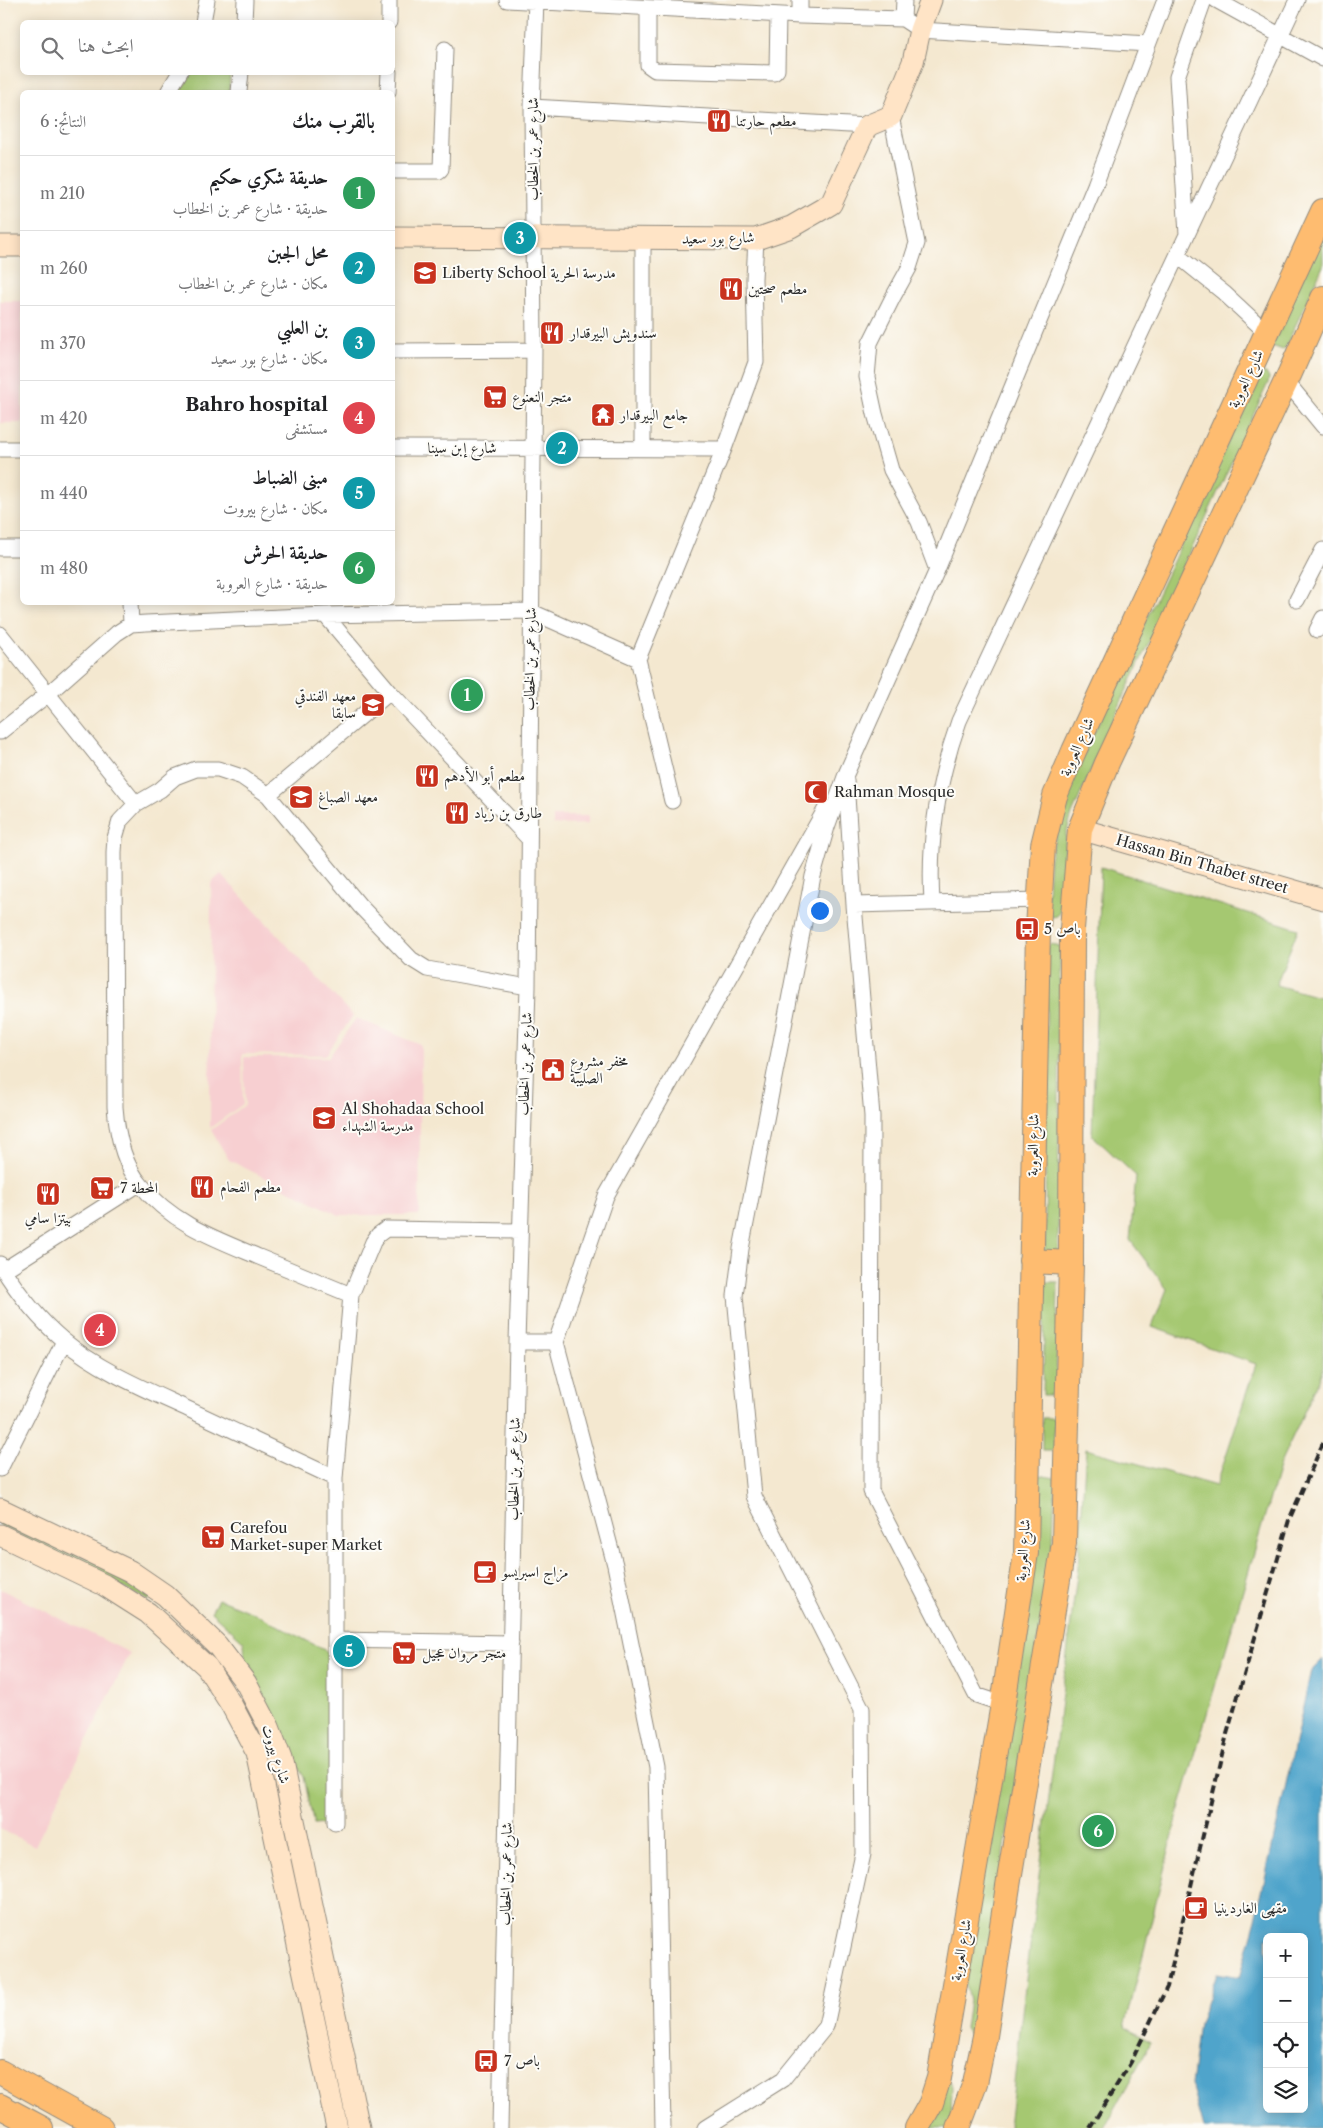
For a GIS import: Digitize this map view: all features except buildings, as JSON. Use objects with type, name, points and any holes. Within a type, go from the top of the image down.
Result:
[{"type":"main road","points":[[867,126],[891,116],[912,62],[911,25],[931,0]]},
{"type":"main road","name":"شارع بور سعيد","points":[[395,237],[756,239],[791,227],[831,204],[867,126]]},
{"type":"main road","name":"شارع العروبة","points":[[917,2128],[931,2103],[939,2078],[1003,1704],[1026,1553],[1038,929],[1043,845],[1055,796],[1078,742],[1323,211]]},
{"type":"main road","points":[[0,246],[20,246]]},
{"type":"main road","points":[[959,2124],[975,2083],[985,2036],[1064,1543],[1071,1263],[1072,929],[1080,829],[1107,763],[1288,377],[1323,298]]},
{"type":"main road","points":[[1255,361],[1288,377]]},
{"type":"main road","name":"Hassan Bin Thabet street","points":[[1080,829],[1323,899]]},
{"type":"main road","points":[[1038,929],[1072,929]]},
{"type":"main road","points":[[1031,1261],[1071,1263]]},
{"type":"main road","points":[[1027,1462],[1065,1462]]},
{"type":"main road","name":"شارع بيروت","points":[[0,1509],[130,1571],[165,1595],[217,1645],[246,1683],[269,1727],[281,1758],[359,2128]]},
{"type":"main road","name":"شارع بيروت","points":[[0,1535],[104,1586],[148,1613],[207,1667],[232,1706],[257,1752],[337,2128]]},
{"type":"main road","points":[[148,1613],[165,1595]]},
{"type":"main road","points":[[953,1993],[956,2032],[959,2039],[966,2044],[975,2044],[985,2036]]},
{"type":"main road","points":[[0,2072],[102,2128]]},
{"type":"main road","points":[[939,2078],[949,2075],[960,2079],[962,2085],[959,2124]]},
{"type":"main road","points":[[0,2106],[41,2128]]},
{"type":"street","points":[[203,20],[207,0]]},
{"type":"street","points":[[244,20],[245,0]]},
{"type":"street","points":[[389,0],[389,20]]},
{"type":"street","points":[[507,0],[602,3],[648,8],[679,5],[778,15],[1148,44]]},
{"type":"street","points":[[800,0],[800,16]]},
{"type":"street","points":[[904,0],[911,25]]},
{"type":"street","points":[[664,2128],[656,1767],[615,1564],[556,1342],[606,1196],[846,774],[938,570],[1095,185],[1165,0]]},
{"type":"street","points":[[1187,236],[1177,77],[1204,0]]},
{"type":"street","points":[[1216,0],[1323,59]]},
{"type":"street","points":[[932,902],[931,850],[937,798],[943,772],[960,721],[1297,0]]},
{"type":"street","name":"شارع عمر بن الخطاب","points":[[500,2128],[517,1342],[528,987],[530,611],[534,350],[532,107],[536,1]]},
{"type":"street","points":[[648,8],[648,65],[656,70],[774,73],[777,70],[778,15]]},
{"type":"street","points":[[395,171],[439,171],[441,169],[445,49]]},
{"type":"street","points":[[169,90],[178,75]]},
{"type":"street","points":[[239,90],[241,75]]},
{"type":"street","points":[[388,90],[389,75]]},
{"type":"street","points":[[532,107],[867,126]]},
{"type":"street","points":[[891,116],[917,243],[909,268],[892,297],[870,343],[867,377],[874,414],[891,470],[919,522],[938,570]]},
{"type":"street","points":[[643,238],[643,448]]},
{"type":"street","points":[[672,801],[638,659],[724,449],[756,362],[756,239]]},
{"type":"street","points":[[1178,256],[1224,293],[1267,333]]},
{"type":"street","points":[[395,351],[534,350]]},
{"type":"street","points":[[1288,377],[1323,426]]},
{"type":"street","name":"شارع إبن سينا","points":[[395,448],[724,449]]},
{"type":"street","points":[[0,449],[20,449]]},
{"type":"street","points":[[0,548],[20,548]]},
{"type":"street","points":[[1297,600],[1323,550]]},
{"type":"street","points":[[130,605],[131,624]]},
{"type":"street","points":[[0,732],[48,694],[117,633],[131,624],[324,615],[530,611],[638,659]]},
{"type":"street","points":[[324,615],[390,692],[528,838]]},
{"type":"street","points":[[0,634],[136,804]]},
{"type":"street","points":[[268,795],[390,692]]},
{"type":"street","points":[[351,1295],[198,1232],[156,1202],[140,1184],[131,1170],[120,1139],[115,1107],[114,852],[115,838],[120,821],[136,804],[160,790],[175,777],[196,769],[218,769],[242,777],[268,795],[360,906],[411,959],[427,969],[528,987]]},
{"type":"street","points":[[846,774],[854,905],[872,1116],[871,1491],[976,1695],[1003,1704]]},
{"type":"street","points":[[705,2128],[783,2079],[826,2026],[863,1854],[862,1709],[754,1496],[735,1296],[741,1249],[813,876],[846,774]]},
{"type":"street","points":[[854,905],[1040,900]]},
{"type":"street","points":[[140,1184],[2,1267],[31,1308],[64,1341],[98,1364],[148,1391],[335,1478]]},
{"type":"street","points":[[335,1823],[335,1478],[351,1295],[374,1242],[378,1235],[386,1230],[520,1231]]},
{"type":"street","points":[[0,1469],[64,1341]]},
{"type":"street","points":[[517,1342],[556,1342]]},
{"type":"street","points":[[335,1640],[511,1643]]},
{"type":"shaded area","points":[[0,301],[20,301],[20,423],[0,423]]},
{"type":"shaded area","points":[[553,816],[588,816],[588,824],[553,825]]},
{"type":"shaded area","points":[[221,874],[353,1016],[326,1055],[242,1054],[243,1104],[210,1128],[211,883]]},
{"type":"shaded area","name":"Al Shohadaa School مدرسة الشهداء","points":[[356,1018],[421,1045],[419,1215],[339,1215],[229,1160],[211,1130],[245,1105],[244,1057],[329,1057]]},
{"type":"shaded area","points":[[0,1589],[130,1653],[35,1846],[0,1829]]},
{"type":"green space","points":[[191,75],[230,75],[229,90],[181,90]]},
{"type":"green space","points":[[1323,230],[1323,266],[1286,346],[1283,350],[1272,346]]},
{"type":"green space","points":[[1266,373],[1269,378],[1268,383],[1106,735],[1072,814],[1066,834],[1060,910],[1057,916],[1052,917],[1047,912],[1050,858],[1069,787],[1259,375]]},
{"type":"green space","points":[[1101,867],[1298,929],[1276,985],[1323,998],[1323,1371],[1280,1464],[1180,1806],[1125,2027],[1151,2042],[1104,2128],[1009,2128],[1078,1567],[1086,1449],[1216,1486],[1256,1364],[1152,1327],[1167,1289],[1130,1240],[1136,1176],[1092,1135]]},
{"type":"green space","points":[[1050,944],[1060,946],[1058,1253],[1045,1253],[1047,948]]},
{"type":"green space","points":[[1045,1282],[1058,1282],[1056,1395],[1043,1395]]},
{"type":"green space","points":[[1042,1418],[1054,1418],[1054,1451],[1042,1451]]},
{"type":"green space","points":[[1038,1475],[1055,1478],[1053,1542],[977,2026],[973,2034],[969,2035],[965,2028],[969,2001],[964,1979]]},
{"type":"green space","points":[[0,1516],[111,1569],[150,1597],[150,1599],[147,1600],[0,1525]]},
{"type":"green space","points":[[218,1599],[258,1615],[328,1652],[335,1823],[314,1825],[304,1777],[246,1683],[244,1642],[211,1612]]},
{"type":"green space","points":[[947,2083],[950,2083],[952,2087],[951,2121],[947,2128],[929,2128]]},
{"type":"water","points":[[1323,1659],[1323,2128],[1203,2128],[1191,2085],[1199,2023],[1217,1973],[1240,1977],[1256,1919],[1311,1671]]},
{"type":"railway","points":[[1090,2128],[1131,2062],[1167,1987],[1227,1734],[1289,1520],[1323,1443]]},
{"type":"place","name":"مطعم حارتنا","points":[[719,121]]},
{"type":"place","name":"بن العلبي","points":[[520,238]]},
{"type":"place","name":"Liberty School مدرسة الحرية","points":[[425,273]]},
{"type":"place","name":"مطعم صحتين","points":[[731,289]]},
{"type":"place","name":"سندويش البيرقدار","points":[[552,333]]},
{"type":"place","name":"متجر النعنوع","points":[[495,397]]},
{"type":"place","name":"جامع البيرقدار","points":[[603,415]]},
{"type":"place","name":"محل الجبن","points":[[562,448]]},
{"type":"place","name":"حديقة شكري حكيم","points":[[467,695]]},
{"type":"place","name":"معهد الفندقي سابقا","points":[[373,705]]},
{"type":"place","name":"مطعم أبو الأدهم","points":[[427,776]]},
{"type":"place","name":"Rahman Mosque","points":[[816,792]]},
{"type":"place","name":"معهد الصباغ","points":[[301,797]]},
{"type":"place","name":"طارق بن زياد","points":[[457,813]]},
{"type":"place","name":"باص 5","points":[[1027,929]]},
{"type":"place","name":"مخفر مشروع الصليبة","points":[[553,1070]]},
{"type":"place","name":"Al Shohadaa School مدرسة الشهداء","points":[[324,1118]]},
{"type":"place","name":"مطعم الفحام","points":[[202,1187]]},
{"type":"place","name":"المحطة 7","points":[[102,1188]]},
{"type":"place","name":"بيتزا سامي","points":[[48,1194]]},
{"type":"place","name":"Bahro hospital","points":[[100,1330]]},
{"type":"place","name":"Carefou Market-super Market","points":[[213,1537]]},
{"type":"place","name":"مزاج اسبريسو","points":[[485,1572]]},
{"type":"place","name":"مبنى الضباط","points":[[349,1651]]},
{"type":"place","name":"متجر مروان عجيل","points":[[404,1653]]},
{"type":"place","name":"حديقة الحرش","points":[[1098,1831]]},
{"type":"place","name":"مقهى الغاردينيا","points":[[1196,1908]]},
{"type":"place","name":"باص 7","points":[[486,2061]]}]
